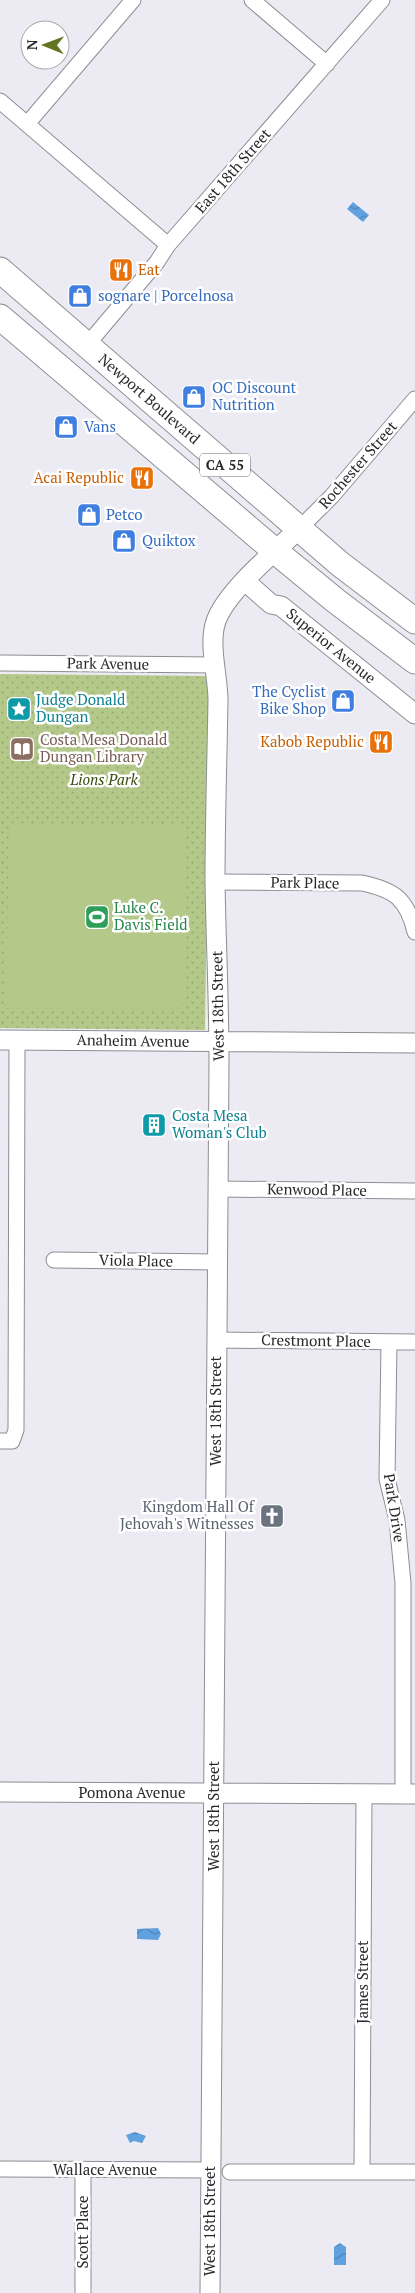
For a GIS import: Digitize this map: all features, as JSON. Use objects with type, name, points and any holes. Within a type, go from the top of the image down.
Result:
[{"type":"highway","name":"Newport Boulevard","points":[[0,270],[299,529],[387,601],[415,621]]},
{"type":"highway","name":"CA 55","points":[[0,317],[275,551],[336,601],[415,661]]},
{"type":"street","points":[[27,124],[133,0]]},
{"type":"street","points":[[252,0],[327,64]]},
{"type":"street","name":"East 18th Street","points":[[87,345],[158,262],[168,245],[382,0]]},
{"type":"street","points":[[0,101],[168,245]]},
{"type":"street","name":"Rochester Street","points":[[299,529],[332,496],[415,399]]},
{"type":"street","name":"West 18th Street","points":[[210,2293],[219,1189],[219,1042],[215,882],[218,681],[213,646],[215,623],[224,607],[245,581],[299,529]]},
{"type":"street","name":"Superior Avenue","points":[[245,581],[271,604],[281,606],[415,714]]},
{"type":"street","name":"Park Avenue","points":[[0,663],[216,665]]},
{"type":"street","name":"Park Place","points":[[215,882],[362,883],[378,886],[394,893],[410,913],[415,932]]},
{"type":"street","points":[[0,1441],[12,1442],[16,1430],[8,1040]]},
{"type":"street","name":"Anaheim Avenue","points":[[8,1040],[415,1043]]},
{"type":"street","name":"Kenwood Place","points":[[219,1189],[415,1191]]},
{"type":"street","name":"Viola Place","points":[[54,1260],[218,1262]]},
{"type":"street","name":"Crestmont Place","points":[[217,1340],[415,1342]]},
{"type":"street","name":"Park Drive","points":[[388,1342],[387,1479],[397,1520],[403,1583],[409,1794]]},
{"type":"street","name":"Pomona Avenue","points":[[0,1792],[409,1794]]},
{"type":"street","name":"James Street","points":[[362,2172],[364,1793]]},
{"type":"street","name":"Wallace Avenue","points":[[0,2169],[211,2170]]},
{"type":"street","name":"Scott Place","points":[[83,2170],[84,2293]]},
{"type":"street","points":[[230,2172],[415,2172]]},
{"type":"green space","name":"Lions Park","points":[[0,674],[210,676],[205,1030],[0,1028]]},
{"type":"green space","name":"Luke C. Davis Field","points":[[9,823],[186,827],[186,1000],[176,1010],[6,1008]]},
{"type":"water","points":[[353,202],[369,215],[363,222],[347,209]]},
{"type":"water","points":[[158,1928],[161,1934],[158,1940],[137,1939],[137,1929]]},
{"type":"water","points":[[135,2132],[146,2136],[142,2143],[134,2141],[130,2143],[126,2135]]},
{"type":"water","points":[[340,2243],[346,2247],[346,2265],[334,2265],[334,2247]]},
{"type":"place","name":"Eat","points":[[121,270]]},
{"type":"place","name":"sognare | Porcelnosa","points":[[80,296]]},
{"type":"place","name":"OC Discount Nutrition","points":[[194,397]]},
{"type":"place","name":"Vans","points":[[66,427]]},
{"type":"place","name":"Acai Republic","points":[[142,478]]},
{"type":"place","name":"Petco","points":[[89,515]]},
{"type":"place","name":"Quiktox","points":[[124,541]]},
{"type":"place","name":"The Cyclist Bike Shop","points":[[343,701]]},
{"type":"place","name":"Judge Donald Dungan","points":[[19,709]]},
{"type":"place","name":"Kabob Republic","points":[[381,742]]},
{"type":"place","name":"Costa Mesa Donald Dungan Library","points":[[22,749]]},
{"type":"place","name":"Luke C. Davis Field","points":[[97,917]]},
{"type":"place","name":"Costa Mesa Woman's Club","points":[[154,1125]]},
{"type":"place","name":"Kingdom Hall Of Jehovah's Witnesses","points":[[272,1516]]}]
